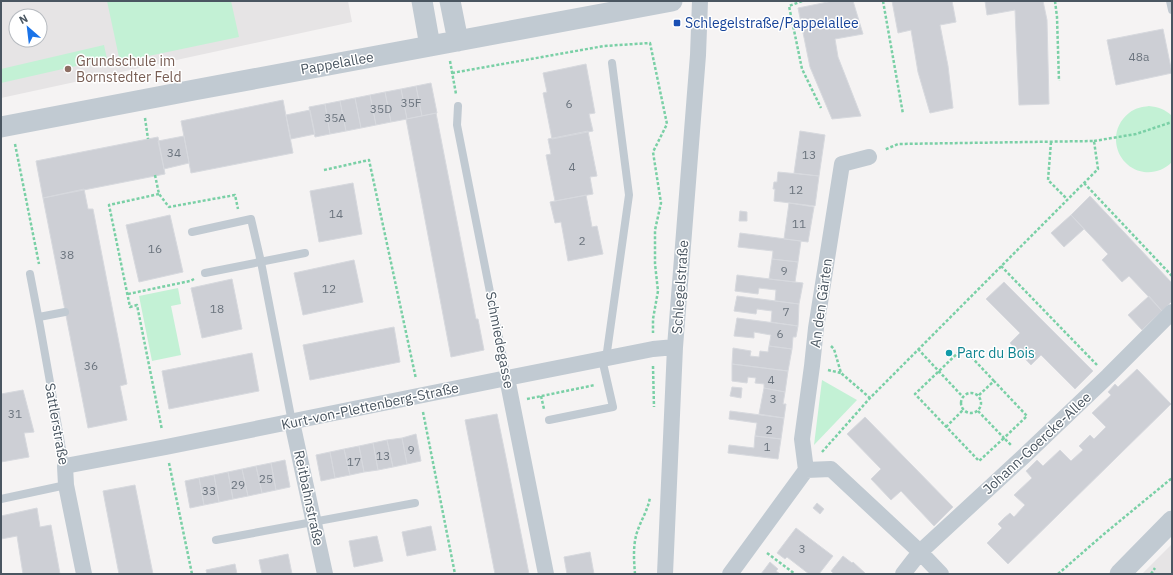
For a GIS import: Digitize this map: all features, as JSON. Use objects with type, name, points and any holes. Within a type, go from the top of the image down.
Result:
[{"type":"street","points":[[422,1],[445,43]]},
{"type":"street","points":[[445,43],[450,1]]},
{"type":"street","name":"Pappelallee","points":[[6,126],[672,1]]},
{"type":"street","name":"Schlegelstraße","points":[[665,574],[675,347],[698,55],[700,1]]},
{"type":"street","name":"An den Gärten","points":[[806,470],[802,439],[816,328],[842,164],[869,157]]},
{"type":"street","name":"Johann-Goercke-Allee","points":[[903,574],[920,552],[1023,458],[1172,312]]},
{"type":"street","name":"Kurt-von-Plettenberg-Straße","points":[[65,466],[653,349],[675,347]]},
{"type":"street","name":"Schmiedegasse","points":[[507,378],[546,574]]},
{"type":"street","name":"Reitbahnstraße","points":[[292,422],[325,574]]},
{"type":"street","name":"Sattlerstraße","points":[[65,466],[66,485],[84,574]]},
{"type":"street","points":[[730,574],[806,470],[831,469],[920,552],[941,574]]},
{"type":"street","points":[[1120,574],[1172,521]]},
{"type":"lane","points":[[1170,1],[1172,10]]},
{"type":"lane","points":[[549,420],[612,407],[604,359],[629,194],[612,63]]},
{"type":"lane","name":"Schmiedegasse","points":[[458,106],[457,125],[507,378]]},
{"type":"lane","points":[[192,232],[251,219],[292,422]]},
{"type":"lane","points":[[205,273],[305,253]]},
{"type":"lane","name":"Sattlerstraße","points":[[30,274],[65,466]]},
{"type":"lane","points":[[38,317],[65,312]]},
{"type":"lane","points":[[1,499],[66,485]]},
{"type":"lane","points":[[216,540],[415,503]]},
{"type":"path","points":[[802,1],[789,6],[802,69],[821,108]]},
{"type":"path","points":[[884,1],[903,114]]},
{"type":"path","points":[[1055,1],[1059,81]]},
{"type":"path","points":[[445,43],[458,106]]},
{"type":"path","points":[[869,157],[898,144],[1094,141],[1136,134],[1172,122]]},
{"type":"path","points":[[6,126],[40,270],[30,274]]},
{"type":"path","points":[[806,470],[870,398],[1098,169],[1094,141]]},
{"type":"path","points":[[1051,142],[1048,180],[1068,199]]},
{"type":"path","points":[[324,170],[369,160],[420,396],[455,574]]},
{"type":"path","points":[[155,175],[158,194],[169,207],[235,195],[241,221]]},
{"type":"path","points":[[1084,183],[1172,276]]},
{"type":"path","points":[[158,194],[109,205],[130,307],[137,305],[192,574]]},
{"type":"path","points":[[1001,266],[1108,376]]},
{"type":"path","points":[[128,294],[190,281],[205,273]]},
{"type":"path","points":[[816,328],[834,349],[841,373],[870,398]]},
{"type":"path","points":[[963,348],[1027,416],[979,461],[915,394],[939,371],[963,348]]},
{"type":"path","points":[[918,350],[963,397]]},
{"type":"path","points":[[978,396],[994,381]]},
{"type":"path","points":[[512,402],[607,382]]},
{"type":"path","points":[[969,393],[978,396],[981,401],[980,409],[969,413],[963,410],[960,402],[963,397],[969,393]]},
{"type":"path","points":[[946,426],[963,410]]},
{"type":"path","points":[[978,411],[1023,458]]},
{"type":"path","points":[[1058,574],[1172,478]]},
{"type":"path","points":[[762,558],[767,552],[795,574]]},
{"type":"shaded area","name":"Grundschule im Bornstedter Feld","points":[[1,1],[348,1],[352,22],[1,98]]},
{"type":"shaded area","points":[[1172,544],[1172,574],[1142,574]]},
{"type":"green space","points":[[107,1],[231,1],[239,37],[120,62]]},
{"type":"green space","points":[[104,45],[107,59],[1,83],[1,69]]},
{"type":"green space","points":[[1149,106],[1161,109],[1172,116],[1172,162],[1163,169],[1144,172],[1134,169],[1120,156],[1116,138],[1122,120],[1131,111]]},
{"type":"green space","points":[[178,288],[181,304],[171,306],[181,355],[152,361],[139,296]]},
{"type":"green space","points":[[822,380],[857,400],[814,445]]},
{"type":"building","points":[[833,1],[853,1],[863,34],[835,39],[838,57],[861,116],[832,119],[810,67],[798,8]]},
{"type":"building","points":[[892,1],[952,1],[956,22],[940,25],[948,66],[953,108],[930,113],[918,72],[911,30],[898,33]]},
{"type":"building","points":[[985,1],[1043,1],[1047,20],[1049,104],[1019,105],[1015,10],[987,15]]},
{"type":"building","points":[[1163,29],[1172,73],[1116,85],[1107,40]]},
{"type":"building","points":[[586,64],[595,113],[589,114],[593,131],[552,139],[543,93],[547,92],[543,73]]},
{"type":"building","points":[[431,83],[437,113],[422,116],[416,86]]},
{"type":"building","points":[[416,86],[422,116],[407,119],[401,89]]},
{"type":"building","points":[[401,89],[407,119],[391,122],[385,92]]},
{"type":"building","points":[[385,92],[391,122],[376,125],[370,95]]},
{"type":"building","points":[[370,95],[376,125],[361,128],[355,98]]},
{"type":"building","points":[[355,98],[361,128],[346,131],[340,101]]},
{"type":"building","points":[[283,100],[293,153],[191,173],[181,121]]},
{"type":"building","points":[[340,101],[346,131],[330,134],[325,104]]},
{"type":"building","points":[[325,104],[330,134],[315,137],[309,107]]},
{"type":"building","points":[[310,110],[315,134],[291,139],[286,115]]},
{"type":"building","points":[[436,113],[476,319],[478,319],[484,350],[451,357],[406,119]]},
{"type":"building","points":[[588,131],[597,176],[590,177],[593,194],[555,201],[546,155],[551,154],[548,139]]},
{"type":"building","points":[[800,131],[825,135],[819,176],[794,173]]},
{"type":"building","points":[[184,136],[189,163],[164,169],[158,141]]},
{"type":"building","points":[[158,137],[165,174],[43,198],[36,161]]},
{"type":"building","points":[[778,172],[819,176],[815,206],[774,201],[775,189],[773,189],[774,182],[777,182]]},
{"type":"building","points":[[353,183],[362,234],[319,242],[310,191]]},
{"type":"building","points":[[84,189],[88,209],[93,209],[127,384],[120,386],[127,420],[88,428],[43,198]]},
{"type":"building","points":[[586,195],[592,227],[597,226],[603,254],[568,261],[561,222],[555,223],[550,202]]},
{"type":"building","points":[[1090,196],[1172,283],[1172,301],[1162,311],[1129,276],[1122,282],[1102,260],[1108,254],[1071,215]]},
{"type":"building","points":[[789,203],[814,207],[808,242],[784,239]]},
{"type":"building","points":[[740,211],[747,212],[747,221],[739,221]]},
{"type":"building","points":[[170,215],[183,272],[139,282],[126,225]]},
{"type":"building","points":[[1071,215],[1084,229],[1064,247],[1051,233]]},
{"type":"building","points":[[740,233],[801,241],[798,262],[772,259],[773,251],[738,247]]},
{"type":"building","points":[[772,259],[798,262],[795,282],[769,279]]},
{"type":"building","points":[[354,260],[363,302],[303,315],[294,273]]},
{"type":"building","points":[[737,275],[803,283],[799,304],[775,301],[776,290],[759,288],[758,294],[735,291]]},
{"type":"building","points":[[232,279],[242,329],[202,338],[191,288]]},
{"type":"building","points":[[1004,282],[1093,371],[1075,389],[1041,355],[1031,365],[1010,343],[1020,333],[986,299]]},
{"type":"building","points":[[737,296],[799,304],[798,326],[771,322],[772,311],[757,309],[756,314],[734,311]]},
{"type":"building","points":[[1149,296],[1162,311],[1142,330],[1128,315]]},
{"type":"building","points":[[737,318],[798,326],[796,337],[793,337],[792,349],[769,346],[771,335],[754,332],[754,338],[734,336]]},
{"type":"building","points":[[394,327],[400,362],[310,380],[303,345]]},
{"type":"building","points":[[769,346],[792,349],[788,371],[732,364],[733,348],[751,351],[750,356],[759,357],[760,351],[768,352]]},
{"type":"building","points":[[252,353],[259,391],[169,409],[162,371]]},
{"type":"building","points":[[732,364],[788,371],[785,392],[764,388],[764,384],[755,383],[756,378],[748,377],[747,383],[732,381]]},
{"type":"building","points":[[1137,369],[1171,404],[1008,564],[987,543],[1002,528],[998,524],[1004,518],[1010,513],[1014,517],[1025,505],[1014,495],[1032,478],[1026,471],[1037,460],[1043,466],[1060,450],[1071,461],[1083,450],[1079,446],[1090,435],[1094,439],[1106,427],[1092,413],[1111,395],[1108,392],[1115,384],[1118,387]]},
{"type":"building","points":[[732,387],[742,388],[741,398],[730,396]]},
{"type":"building","points":[[764,388],[785,392],[783,404],[786,404],[784,418],[759,414]]},
{"type":"building","points":[[23,390],[34,432],[24,433],[29,457],[1,462],[1,394]]},
{"type":"building","points":[[730,411],[784,418],[781,439],[755,436],[757,423],[729,419]]},
{"type":"building","points":[[497,414],[529,574],[495,574],[465,420]]},
{"type":"building","points":[[865,417],[953,507],[934,526],[901,491],[891,500],[871,479],[881,469],[847,434]]},
{"type":"building","points":[[416,434],[421,461],[407,464],[402,438]]},
{"type":"building","points":[[755,436],[781,439],[778,459],[728,453],[729,445],[754,448]]},
{"type":"building","points":[[402,438],[407,464],[393,467],[387,440]]},
{"type":"building","points":[[387,440],[393,467],[378,470],[373,443]]},
{"type":"building","points":[[373,443],[378,470],[364,472],[359,446]]},
{"type":"building","points":[[359,446],[364,472],[350,475],[344,449]]},
{"type":"building","points":[[344,449],[350,475],[335,478],[330,452]]},
{"type":"building","points":[[330,452],[335,478],[321,481],[316,455]]},
{"type":"building","points":[[285,460],[290,487],[276,490],[271,463]]},
{"type":"building","points":[[271,463],[276,490],[262,493],[256,466]]},
{"type":"building","points":[[256,466],[262,493],[248,496],[242,469]]},
{"type":"building","points":[[242,469],[248,496],[233,499],[228,472]]},
{"type":"building","points":[[228,472],[233,499],[219,502],[214,475]]},
{"type":"building","points":[[214,475],[219,502],[204,505],[199,478]]},
{"type":"building","points":[[199,478],[204,505],[190,508],[185,481]]},
{"type":"building","points":[[135,485],[153,574],[119,574],[103,491]]},
{"type":"building","points":[[817,503],[824,509],[820,514],[813,508]]},
{"type":"building","points":[[37,508],[40,527],[51,525],[60,574],[23,574],[17,536],[1,539],[1,516]]},
{"type":"building","points":[[431,526],[436,550],[407,556],[402,532]]},
{"type":"building","points":[[796,528],[833,556],[819,574],[809,574],[787,557],[785,559],[777,553]]},
{"type":"building","points":[[377,536],[383,561],[354,567],[349,541]]},
{"type":"building","points":[[590,552],[594,574],[567,574],[564,557]]},
{"type":"building","points":[[288,554],[292,574],[262,574],[259,560]]},
{"type":"building","points":[[843,556],[852,563],[853,562],[866,574],[834,574],[831,571]]},
{"type":"building","points":[[770,562],[778,569],[776,571],[780,574],[761,574]]},
{"type":"building","points":[[235,564],[237,574],[207,574],[206,570]]},
{"type":"place","name":"Schlegelstraße/Pappelallee","points":[[677,23]]},
{"type":"place","name":"Grundschule im Bornstedter Feld","points":[[68,69]]},
{"type":"place","name":"Parc du Bois","points":[[949,353]]}]
